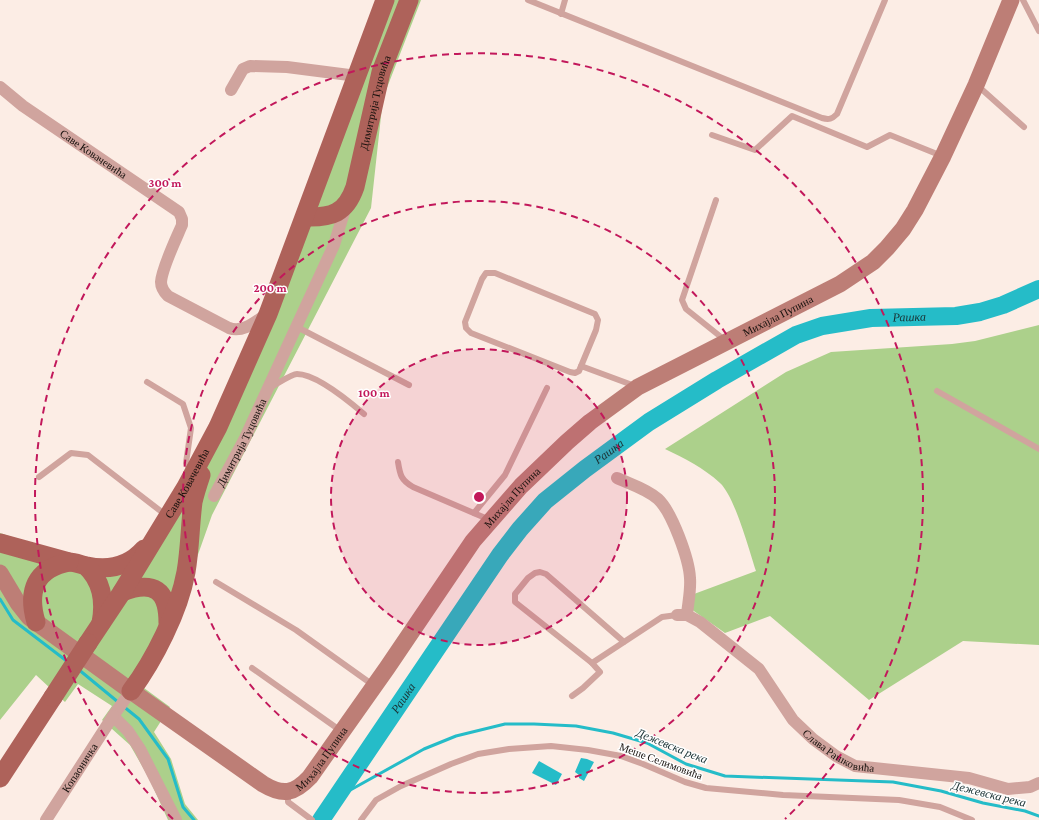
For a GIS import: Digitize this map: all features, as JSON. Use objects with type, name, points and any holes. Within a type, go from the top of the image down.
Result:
[{"type":"main road","name":"Димитрија Туцовића","points":[[346,206],[356,187],[381,72],[409,0]]},
{"type":"main road","name":"Саве Ковачевића","points":[[0,778],[122,592],[193,475],[212,440],[240,380],[268,314],[357,76],[383,1]]},
{"type":"main road","points":[[305,217],[328,216],[346,206]]},
{"type":"main road","points":[[122,704],[144,673],[151,660],[180,596],[188,560],[193,502],[212,440]]},
{"type":"main road","points":[[0,543],[78,564],[108,567],[130,562],[158,533]]},
{"type":"main road","points":[[36,622],[31,603],[37,581],[53,567],[78,564],[94,575],[102,592],[104,606],[101,624]]},
{"type":"main road","points":[[122,592],[140,586],[150,588],[160,593],[167,606],[168,625]]},
{"type":"street","name":"Михајла Пупина","points":[[0,573],[28,617],[36,622],[122,704],[273,790],[288,792],[297,789],[306,781],[342,732],[473,541],[521,486],[568,442],[590,422],[638,387],[840,284],[873,262],[903,229],[915,210],[943,156],[976,85],[1011,0]]},
{"type":"street","points":[[232,90],[243,69],[250,66],[287,67],[357,76]]},
{"type":"street","name":"Саве Ковачевића","points":[[0,87],[23,106],[179,212],[182,218],[182,225],[163,273],[161,283],[162,289],[168,296],[229,328],[236,330],[246,328],[268,314]]},
{"type":"street","name":"Димитрија Туцовића","points":[[214,496],[245,438],[297,327],[334,245],[346,206]]},
{"type":"street","points":[[617,478],[652,494],[660,501],[674,524],[689,568],[690,580],[682,615]]},
{"type":"street","name":"Слава Рашковића","points":[[682,615],[700,622],[759,669],[793,720],[813,739],[847,763],[855,766],[969,778],[1008,789],[1030,787],[1039,782]]},
{"type":"street","points":[[122,704],[128,731],[140,749],[176,820]]},
{"type":"street","name":"Копаоничка","points":[[46,820],[122,704]]},
{"type":"lane","points":[[528,0],[822,118],[828,119],[833,118],[838,114],[885,0]]},
{"type":"lane","points":[[561,14],[565,0]]},
{"type":"lane","points":[[1023,0],[1039,31]]},
{"type":"lane","points":[[976,85],[1024,127]]},
{"type":"lane","points":[[712,135],[755,150],[792,116],[867,146],[890,135],[943,156]]},
{"type":"lane","points":[[716,200],[682,300],[686,309],[727,342]]},
{"type":"lane","points":[[486,273],[495,273],[595,314],[598,320],[596,330],[581,366],[579,371],[575,373],[570,372],[471,332],[466,328],[465,322],[482,279],[486,273]]},
{"type":"lane","points":[[297,327],[409,385]]},
{"type":"lane","points":[[581,366],[638,387]]},
{"type":"lane","name":"Димитрија Туцовића","points":[[268,389],[296,374],[310,376],[348,399],[364,414]]},
{"type":"lane","points":[[147,382],[183,404],[192,428],[186,463],[193,475]]},
{"type":"lane","points":[[474,513],[505,475],[546,388]]},
{"type":"lane","points":[[937,391],[1039,449]]},
{"type":"lane","points":[[40,478],[71,453],[88,454],[168,517]]},
{"type":"lane","points":[[398,462],[400,476],[413,488],[491,520]]},
{"type":"lane","points":[[572,696],[600,672],[592,663],[515,602],[515,594],[528,578],[535,573],[540,572],[546,574],[624,642]]},
{"type":"lane","points":[[216,582],[296,630],[374,686]]},
{"type":"lane","points":[[592,663],[662,617],[682,615]]},
{"type":"lane","points":[[252,668],[342,732]]},
{"type":"lane","name":"Меше Селимовића","points":[[361,820],[376,800],[401,786],[451,764],[478,754],[509,749],[551,746],[588,750],[621,756],[685,782],[706,788],[783,796],[899,800],[940,808],[972,820]]},
{"type":"lane","points":[[288,792],[288,802],[312,820]]},
{"type":"green space","points":[[382,0],[421,0],[383,98],[371,208],[212,515],[172,628],[144,688],[170,707],[154,732],[171,759],[185,804],[198,820],[168,820],[149,778],[130,745],[102,720],[112,706],[78,684],[65,702],[36,675],[0,720],[0,533],[63,554],[101,561],[139,552],[222,407]]},
{"type":"green space","points":[[1039,325],[1039,645],[963,641],[869,700],[770,616],[725,633],[691,609],[694,594],[756,571],[741,524],[726,490],[720,483],[701,468],[665,449],[786,372],[831,352],[952,344],[975,341]]},
{"type":"water","points":[[581,758],[594,762],[584,781],[579,778],[579,775],[575,772]]},
{"type":"water","points":[[539,761],[562,774],[556,785],[532,773]]},
{"type":"waterway","name":"Рашка","points":[[321,820],[500,555],[520,529],[545,501],[585,469],[649,422],[717,380],[796,335],[822,326],[871,318],[956,316],[980,312],[1003,305],[1039,289]]},
{"type":"waterway","points":[[0,599],[13,620],[68,662]]},
{"type":"waterway","points":[[78,669],[118,702]]},
{"type":"waterway","points":[[123,706],[139,719],[168,759],[183,807],[194,820]]},
{"type":"waterway","name":"Дежевска река","points":[[336,798],[424,749],[456,736],[505,724],[534,724],[576,726],[613,733],[647,743],[686,764],[725,776],[893,782],[941,791],[983,803],[1025,811],[1039,816]]}]
